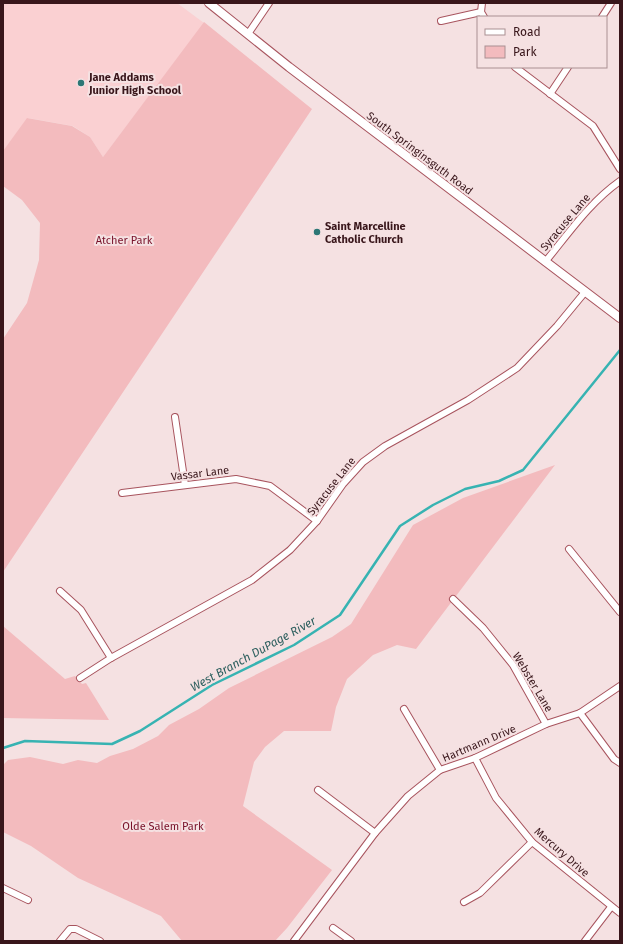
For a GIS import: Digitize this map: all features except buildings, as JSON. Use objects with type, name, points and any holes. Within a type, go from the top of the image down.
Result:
[{"type":"street","name":"South Springinsguth Road","points":[[209,3],[289,68],[620,318]]},
{"type":"street","points":[[248,34],[269,3]]},
{"type":"street","points":[[441,21],[482,14],[482,3]]},
{"type":"street","points":[[603,16],[611,3]]},
{"type":"street","points":[[516,68],[593,126],[620,169]]},
{"type":"street","points":[[550,94],[567,68]]},
{"type":"street","name":"Syracuse Lane","points":[[545,262],[584,213],[620,181]]},
{"type":"street","name":"Syracuse Lane","points":[[80,678],[111,658],[252,580],[290,550],[317,521],[343,484],[362,462],[385,446],[468,400],[517,368],[553,331],[585,292]]},
{"type":"street","points":[[175,417],[185,485]]},
{"type":"street","name":"Vassar Lane","points":[[122,493],[236,478],[270,486],[317,521]]},
{"type":"street","points":[[569,549],[620,612]]},
{"type":"street","points":[[60,591],[81,610],[111,658]]},
{"type":"street","name":"Webster Lane","points":[[453,599],[483,628],[513,665],[546,724]]},
{"type":"street","name":"Hartmann Drive","points":[[294,941],[375,833],[408,796],[440,770],[475,758],[546,724],[580,713],[620,686]]},
{"type":"street","points":[[404,708],[440,770]]},
{"type":"street","points":[[580,713],[614,759],[620,763]]},
{"type":"street","name":"Mercury Drive","points":[[475,758],[496,798],[532,842],[620,913]]},
{"type":"street","points":[[318,790],[375,833]]},
{"type":"street","points":[[464,902],[480,893],[532,842]]},
{"type":"street","points":[[3,888],[28,900]]},
{"type":"street","points":[[585,941],[611,907]]},
{"type":"street","points":[[334,928],[351,941]]},
{"type":"street","points":[[60,941],[70,929],[76,929],[100,941]]},
{"type":"shaded area","name":"Jane Addams Junior High School","points":[[3,3],[177,3],[204,23],[103,157],[90,137],[73,126],[28,118],[3,151]]},
{"type":"green space","name":"Atcher Park","points":[[204,22],[312,109],[3,572],[3,339],[27,303],[39,260],[40,223],[22,200],[3,186],[3,151],[27,118],[72,126],[90,137],[103,157]]},
{"type":"green space","name":"Olde Salem Park","points":[[555,465],[416,649],[397,645],[373,655],[347,679],[336,707],[331,731],[284,731],[265,747],[254,762],[243,806],[332,870],[287,928],[275,941],[182,941],[161,916],[78,878],[31,846],[3,832],[3,765],[8,760],[30,757],[63,764],[78,760],[97,763],[110,756],[133,749],[158,736],[169,725],[199,709],[229,688],[332,637],[351,624],[413,525],[463,498]]},
{"type":"green space","points":[[3,626],[65,679],[75,676],[82,684],[86,683],[109,720],[3,718]]},
{"type":"waterway","name":"West Branch DuPage River","points":[[3,748],[25,741],[112,744],[140,731],[212,685],[294,645],[340,615],[400,526],[433,505],[465,489],[499,481],[523,470],[620,350]]},
{"type":"place","name":"Jane Addams Junior High School","points":[[81,83]]},
{"type":"place","name":"Saint Marcelline Catholic Church","points":[[317,232]]}]
